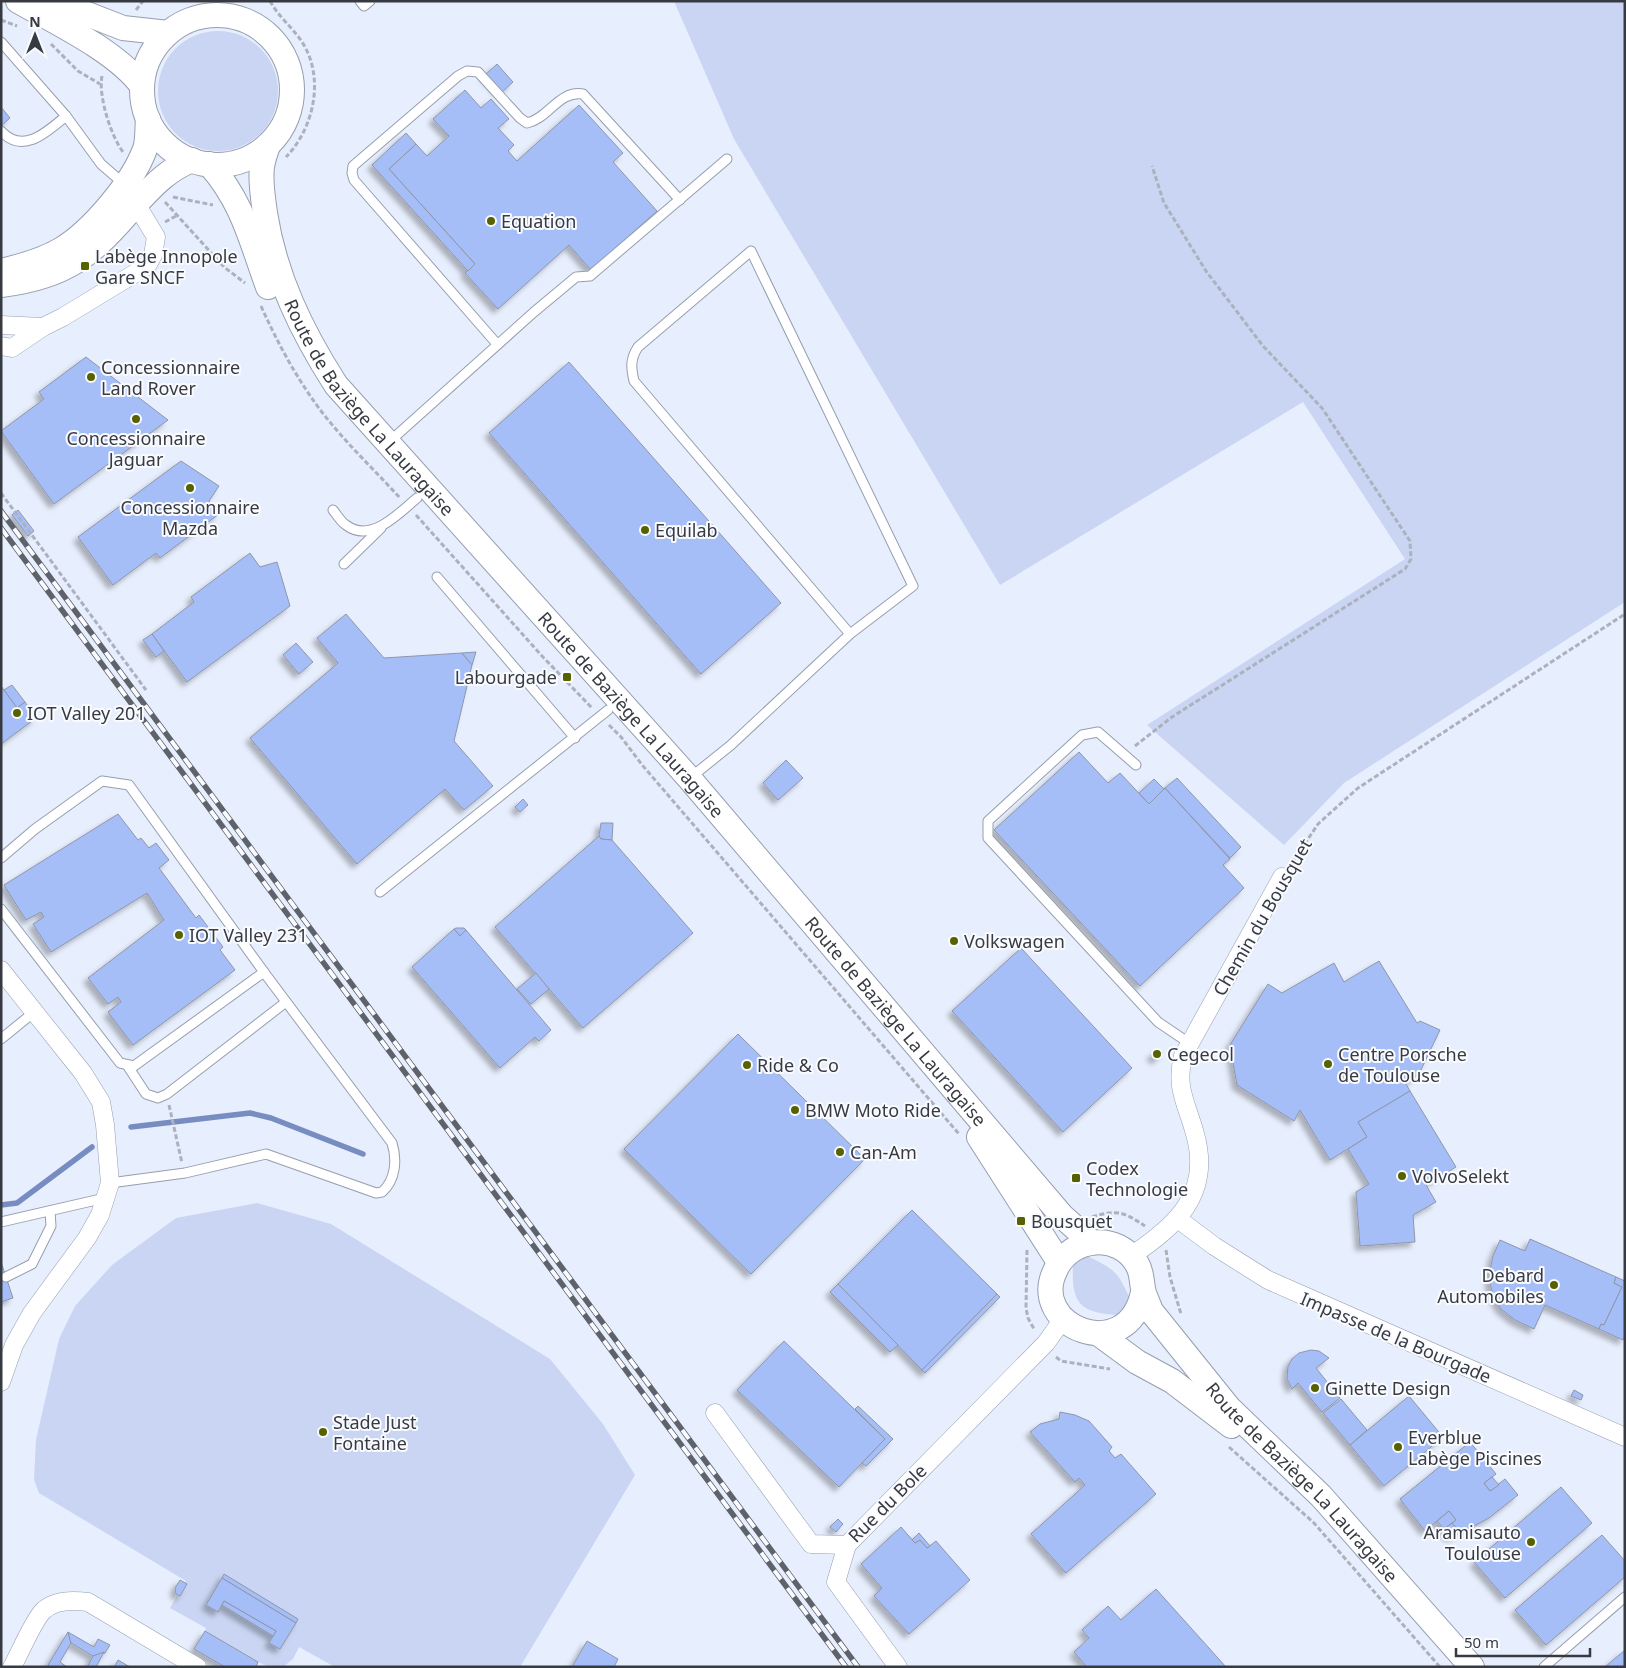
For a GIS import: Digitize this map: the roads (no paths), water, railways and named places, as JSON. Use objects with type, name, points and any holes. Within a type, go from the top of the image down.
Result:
[{"type":"main road","points":[[18,1],[68,29],[109,56],[132,72],[142,86]]},
{"type":"main road","points":[[250,1],[258,27]]},
{"type":"main road","points":[[55,2],[123,28],[168,33]]},
{"type":"main road","points":[[1,271],[25,265],[63,248],[130,194],[159,179],[176,166],[200,162],[241,161],[255,154],[275,154],[279,132],[287,117],[292,100],[292,83],[289,67],[282,51],[272,38],[258,27],[232,16],[207,9],[168,33],[150,57],[142,86],[143,102],[148,119],[166,144],[200,162]]},
{"type":"main road","points":[[1,285],[27,282],[53,274],[78,262],[99,245],[130,194],[146,148],[148,119]]},
{"type":"main road","name":"Route de Baziège La Lauragaise","points":[[275,154],[262,167],[262,198],[277,266],[293,310],[311,346],[336,386],[690,778],[1062,1216],[1091,1242]]},
{"type":"main road","name":"Route de Baziège La Lauragaise","points":[[200,162],[222,178],[240,208],[268,287],[303,360],[333,404],[412,502],[604,713],[978,1134],[1059,1262]]},
{"type":"main road","points":[[1091,1242],[1116,1245],[1130,1256],[1141,1272],[1143,1292],[1136,1313],[1129,1321],[1120,1328],[1099,1334],[1080,1330],[1063,1319],[1057,1311],[1051,1291],[1053,1276],[1059,1262],[1070,1251],[1091,1242]]},
{"type":"main road","name":"Route de Baziège La Lauragaise","points":[[1143,1292],[1151,1311],[1229,1408],[1321,1496],[1472,1667]]},
{"type":"main road","name":"Route de Baziège La Lauragaise","points":[[1099,1334],[1136,1362],[1172,1381],[1222,1418],[1332,1527],[1455,1667]]},
{"type":"street","points":[[1,346],[12,348],[43,327],[147,266],[154,255],[156,237],[130,194]]},
{"type":"street","points":[[1,325],[43,327]]},
{"type":"street","name":"Chemin du Bousquet","points":[[1130,1256],[1156,1239],[1178,1219],[1188,1205],[1198,1174],[1199,1158],[1195,1135],[1180,1088],[1179,1071],[1183,1056],[1282,877]]},
{"type":"street","points":[[1,970],[33,1013],[83,1073],[101,1102],[109,1160],[108,1190],[100,1215],[32,1314],[14,1346],[1,1382]]},
{"type":"street","name":"Impasse de la Bourgade","points":[[1178,1219],[1214,1246],[1268,1280],[1625,1437]]},
{"type":"street","name":"Rue du Bole","points":[[715,1413],[811,1544],[847,1545],[1046,1343],[1063,1319]]},
{"type":"street","points":[[847,1545],[836,1582],[898,1667]]},
{"type":"street","points":[[12,1667],[43,1611],[55,1604],[72,1600],[88,1602],[197,1667]]},
{"type":"lane","points":[[360,1],[364,6],[370,1]]},
{"type":"lane","points":[[1,42],[66,116],[100,164],[130,194]]},
{"type":"lane","points":[[497,344],[354,180],[352,173],[354,166],[458,76],[467,71],[478,72],[520,118],[527,123],[537,121],[566,96],[576,92],[583,94],[680,200]]},
{"type":"lane","points":[[1,131],[17,141],[28,142],[44,134],[66,116]]},
{"type":"lane","points":[[387,444],[497,344],[576,278],[590,276],[727,159]]},
{"type":"lane","points":[[690,778],[731,745],[850,634],[913,586],[751,251],[638,347],[630,365],[634,381],[850,634]]},
{"type":"lane","points":[[344,564],[381,528],[412,502]]},
{"type":"lane","points":[[333,510],[346,525],[359,531],[381,528]]},
{"type":"lane","points":[[437,577],[574,738]]},
{"type":"lane","points":[[380,892],[604,713]]},
{"type":"lane","points":[[1136,764],[1098,732],[1082,735],[988,821],[988,838],[1158,1022],[1190,1043]]},
{"type":"lane","points":[[1,858],[35,829],[102,781],[129,785],[286,1002],[392,1143],[395,1160],[387,1187],[382,1192],[368,1192],[266,1154],[108,1190],[50,1211],[1,1222]]},
{"type":"lane","points":[[1,909],[120,1063],[127,1065],[134,1066],[264,972]]},
{"type":"lane","points":[[127,1065],[146,1094],[158,1098],[167,1094],[286,1002]]},
{"type":"lane","points":[[1,1039],[33,1013]]},
{"type":"lane","points":[[6,1277],[32,1264],[51,1226],[50,1211]]},
{"type":"lane","points":[[1544,1667],[1625,1598]]},
{"type":"waterway","points":[[131,1127],[250,1113],[271,1118],[363,1154]]},
{"type":"waterway","points":[[1,1205],[17,1203],[92,1147]]},
{"type":"railway","points":[[1,511],[858,1667]]},
{"type":"railway","points":[[1,528],[846,1667]]},
{"type":"place","name":"Equation","points":[[491,221]]},
{"type":"place","name":"Labège Innopole Gare SNCF","points":[[85,266]]},
{"type":"place","name":"Concessionnaire Land Rover","points":[[91,377]]},
{"type":"place","name":"Concessionnaire Jaguar","points":[[136,419]]},
{"type":"place","name":"Concessionnaire Mazda","points":[[190,488]]},
{"type":"place","name":"Equilab","points":[[645,530]]},
{"type":"place","name":"Labourgade","points":[[567,677]]},
{"type":"place","name":"IOT Valley 201","points":[[17,713]]},
{"type":"place","name":"IOT Valley 231","points":[[179,935]]},
{"type":"place","name":"Volkswagen","points":[[954,941]]},
{"type":"place","name":"Cegecol","points":[[1157,1054]]},
{"type":"place","name":"Centre Porsche de Toulouse","points":[[1328,1064]]},
{"type":"place","name":"Ride & Co","points":[[747,1065]]},
{"type":"place","name":"BMW Moto Ride","points":[[795,1110]]},
{"type":"place","name":"Can-Am","points":[[840,1152]]},
{"type":"place","name":"VolvoSelekt","points":[[1402,1176]]},
{"type":"place","name":"Codex Technologie","points":[[1076,1178]]},
{"type":"place","name":"Bousquet","points":[[1021,1221]]},
{"type":"place","name":"Debard Automobiles","points":[[1554,1285]]},
{"type":"place","name":"Ginette Design","points":[[1315,1388]]},
{"type":"place","name":"Stade Just Fontaine","points":[[323,1432]]},
{"type":"place","name":"Everblue Labège Piscines","points":[[1398,1447]]},
{"type":"place","name":"Aramisauto Toulouse","points":[[1531,1542]]}]
